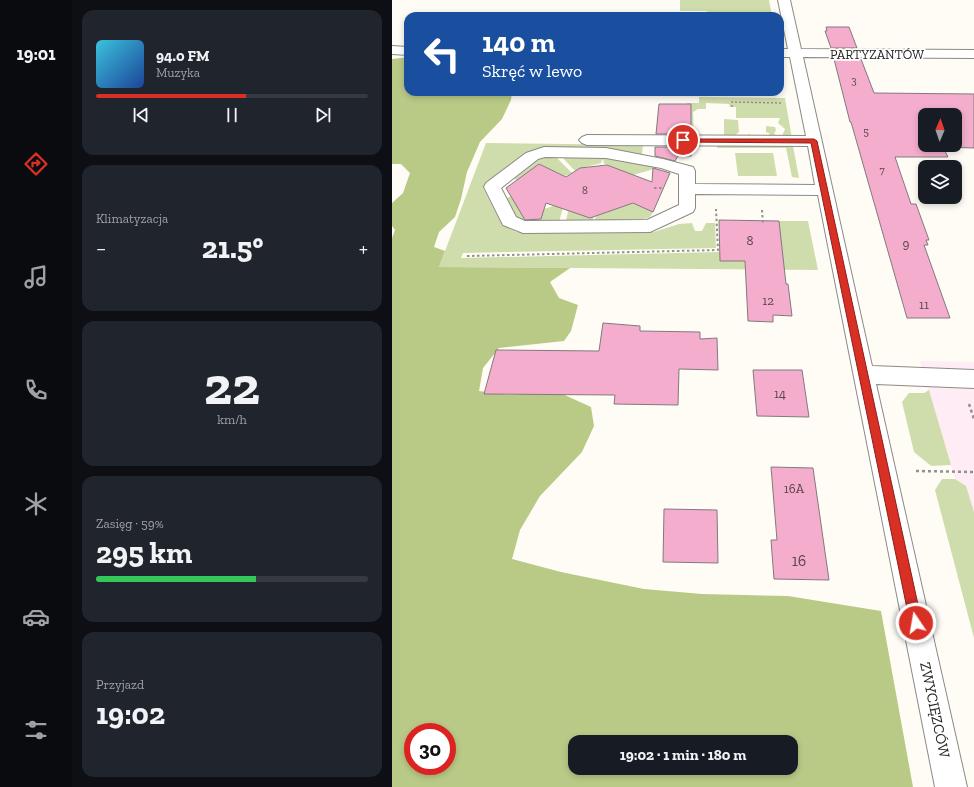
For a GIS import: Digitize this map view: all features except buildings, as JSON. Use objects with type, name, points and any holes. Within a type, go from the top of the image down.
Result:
[{"type":"street","name":"ZWYCIĘZCÓW","points":[[784,0],[788,53],[814,141],[825,190],[863,376],[951,787]]},
{"type":"street","points":[[392,50],[404,51]]},
{"type":"street","name":"PARTYZANTÓW","points":[[788,53],[974,54]]},
{"type":"street","points":[[550,139],[814,141]]},
{"type":"street","points":[[544,152],[606,153],[663,164],[687,171],[687,189],[687,208],[650,226],[522,227],[509,221],[492,187],[532,156],[544,152]]},
{"type":"street","points":[[687,189],[825,190]]},
{"type":"street","points":[[863,376],[974,379]]},
{"type":"path","points":[[732,107],[732,102],[786,103]]},
{"type":"path","points":[[654,188],[664,188]]},
{"type":"path","points":[[916,471],[974,472]]},
{"type":"shaded area","points":[[920,361],[974,362],[974,543],[953,472]]},
{"type":"green space","points":[[680,0],[769,0],[771,12],[707,12],[680,11]]},
{"type":"green space","points":[[404,58],[404,96],[512,96],[502,119],[480,142],[467,172],[455,217],[439,232],[434,247],[445,251],[439,267],[570,268],[550,282],[559,298],[578,305],[571,331],[564,341],[499,348],[483,368],[479,391],[509,395],[558,392],[591,407],[594,426],[582,452],[540,496],[520,530],[512,559],[561,572],[644,589],[702,594],[788,596],[881,611],[913,787],[392,787],[392,238],[395,230],[392,226],[392,203],[403,193],[410,173],[401,164],[392,164],[392,59]]},
{"type":"green space","points":[[699,97],[785,98],[792,139],[751,138],[747,135],[750,134],[750,137],[770,137],[769,133],[766,132],[766,126],[775,127],[776,130],[774,134],[782,136],[785,129],[778,123],[780,118],[736,118],[736,107],[730,107],[729,104],[706,103],[706,109],[698,109],[693,112],[694,138],[686,138],[687,103],[699,103]]},
{"type":"green space","points":[[724,119],[738,120],[739,132],[733,137],[724,138]]},
{"type":"green space","points":[[486,143],[643,145],[642,155],[530,153],[483,188],[502,225],[517,232],[654,232],[679,224],[692,223],[695,231],[702,231],[706,223],[715,223],[716,248],[463,253],[461,258],[720,252],[720,261],[740,261],[780,230],[779,221],[808,221],[818,270],[439,267]]},
{"type":"green space","points":[[717,145],[793,146],[799,178],[792,177],[786,148],[717,148]]},
{"type":"green space","points":[[735,153],[773,153],[777,176],[738,176]]},
{"type":"green space","points":[[543,156],[556,157],[572,173],[565,176],[539,164],[517,180],[513,178]]},
{"type":"green space","points":[[604,156],[661,167],[633,175],[603,163],[604,161],[602,160],[601,163],[584,167],[576,172],[562,157]]},
{"type":"green space","points":[[511,196],[523,216],[562,203],[564,204],[559,222],[527,222],[515,218],[505,199]]},
{"type":"green space","points":[[633,203],[653,212],[650,217],[639,221],[566,221],[569,207],[594,216],[593,220],[595,220],[596,216]]},
{"type":"green space","points":[[929,390],[951,465],[931,466],[914,452],[902,402],[909,393],[924,393]]},
{"type":"green space","points":[[942,479],[955,479],[966,486],[974,512],[974,638],[935,490]]},
{"type":"route","points":[[683,140],[814,141],[916,623]]}]
